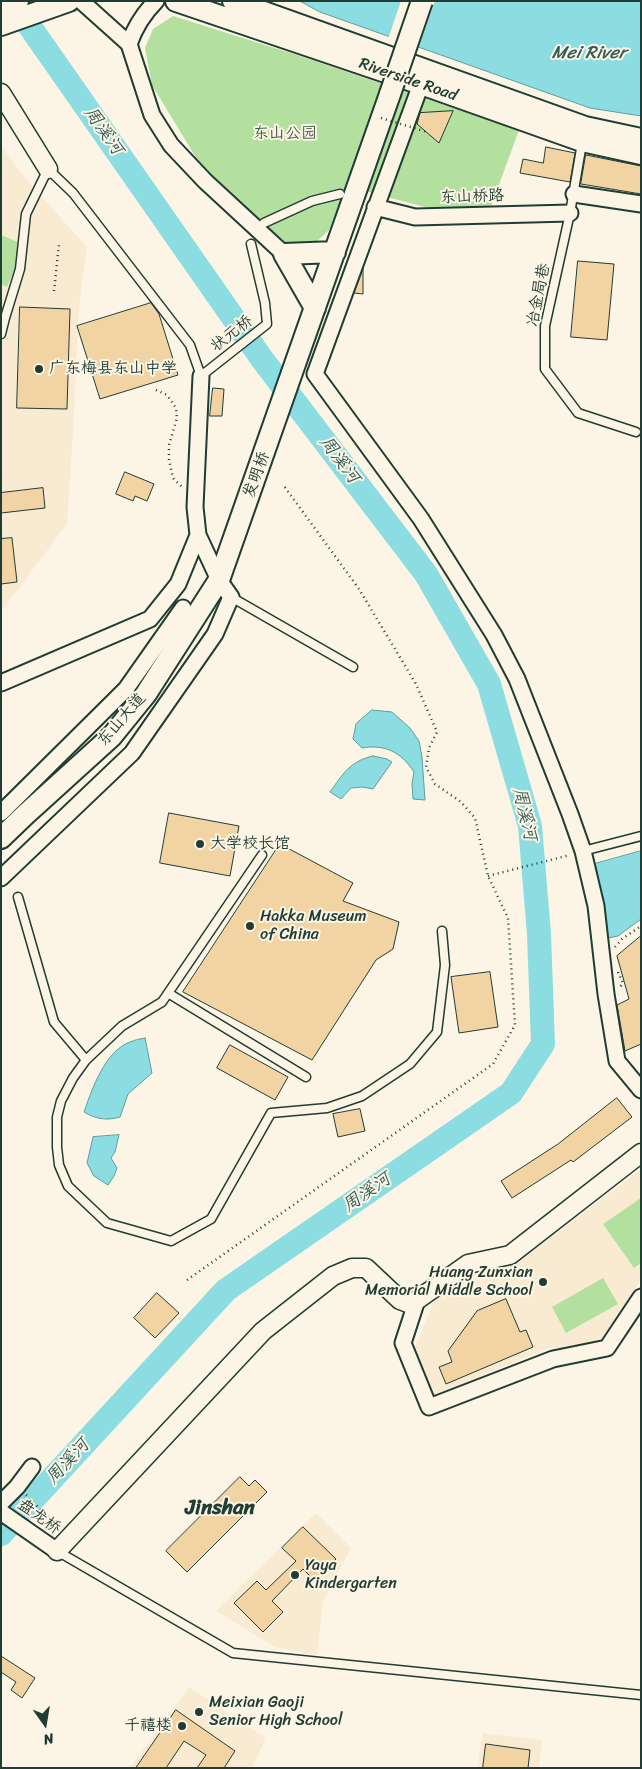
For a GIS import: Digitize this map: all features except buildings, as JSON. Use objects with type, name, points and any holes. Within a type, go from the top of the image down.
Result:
[{"type":"main road","points":[[1,7],[18,1]]},
{"type":"main road","name":"Riverside Road","points":[[176,1],[582,141],[641,154]]},
{"type":"main road","name":"Riverside Road","points":[[233,1],[585,127],[641,139]]},
{"type":"main road","name":"发明桥","points":[[219,580],[422,1]]},
{"type":"main road","points":[[1,25],[62,4]]},
{"type":"main road","points":[[315,308],[284,254],[335,252]]},
{"type":"main road","name":"东山大道","points":[[1,838],[112,736],[146,694],[219,580]]},
{"type":"street","points":[[81,1],[129,44],[152,115],[171,145],[205,181],[284,254]]},
{"type":"street","points":[[129,44],[135,27],[145,12],[156,1]]},
{"type":"street","points":[[421,84],[374,205],[316,374],[421,519],[494,635],[517,680],[583,851],[596,906],[606,994],[617,1061],[641,1090]]},
{"type":"street","points":[[1,93],[48,169]]},
{"type":"street","points":[[574,194],[641,204]]},
{"type":"street","name":"东山桥路","points":[[374,205],[414,217],[570,213]]},
{"type":"street","points":[[1,878],[132,753],[215,634],[231,597],[219,580],[198,535],[196,507],[207,371]]},
{"type":"street","points":[[1,684],[150,619],[178,584],[198,535]]},
{"type":"street","points":[[1,813],[126,689],[183,608]]},
{"type":"street","points":[[57,1551],[263,1331],[333,1276],[352,1268],[366,1268],[400,1300],[408,1303],[417,1300],[468,1264],[510,1255],[641,1153]]},
{"type":"street","points":[[417,1300],[404,1343],[429,1407],[553,1359],[607,1348],[641,1297]]},
{"type":"street","points":[[1,1502],[32,1467]]},
{"type":"street","name":"盘龙桥","points":[[1,1512],[57,1551]]},
{"type":"lane","name":"冶金局巷","points":[[582,141],[574,194],[546,326],[545,369],[578,413],[636,432]]},
{"type":"lane","points":[[1,334],[20,269],[26,214],[48,169],[73,193],[190,345],[207,371]]},
{"type":"lane","points":[[264,223],[312,201],[340,194]]},
{"type":"lane","name":"状元桥","points":[[207,371],[267,324],[266,303],[251,244]]},
{"type":"lane","points":[[231,597],[353,667]]},
{"type":"lane","points":[[583,851],[641,836]]},
{"type":"lane","points":[[262,855],[162,1002],[122,1026],[86,1060],[73,1078],[61,1101],[57,1117],[59,1165],[68,1186],[107,1222],[171,1241],[211,1219],[271,1113],[327,1108],[362,1096],[410,1064],[437,1032],[446,965],[442,931]]},
{"type":"lane","points":[[18,897],[54,1022],[86,1060]]},
{"type":"lane","points":[[168,993],[306,1077]]},
{"type":"lane","points":[[57,1551],[233,1653],[641,1695]]},
{"type":"path","points":[[381,118],[427,132]]},
{"type":"path","points":[[54,291],[59,244]]},
{"type":"path","points":[[156,390],[167,395],[176,408],[178,418],[170,445],[169,460],[173,478],[183,488],[196,507]]},
{"type":"path","points":[[187,1280],[494,1064],[515,1025],[508,918],[488,876],[476,818],[461,802],[435,784],[426,767],[429,748],[437,732],[416,684],[359,589],[284,486]]},
{"type":"path","points":[[488,876],[567,856]]},
{"type":"path","points":[[611,951],[622,938],[641,926]]},
{"type":"path","points":[[617,967],[623,984],[618,991]]},
{"type":"path","points":[[25,1494],[59,1528]]},
{"type":"shaded area","name":"广东梅县东山中学","points":[[1,146],[31,185],[87,247],[79,306],[67,524],[1,612]]},
{"type":"shaded area","name":"Huang Zunxian Memorial Middle School","points":[[641,1169],[641,1279],[610,1332],[589,1348],[549,1348],[434,1395],[413,1351],[442,1284],[463,1273],[490,1265],[515,1264]]},
{"type":"shaded area","name":"Yaya Kindergarten","points":[[316,1513],[351,1548],[323,1602],[317,1656],[275,1647],[216,1611]]},
{"type":"shaded area","name":"Meixian Gaoji Senior High School","points":[[189,1687],[266,1738],[252,1768],[130,1768]]},
{"type":"shaded area","points":[[483,1733],[542,1740],[539,1768],[477,1768]]},
{"type":"green space","name":"东山公园","points":[[173,16],[300,56],[519,130],[485,223],[346,186],[329,230],[310,248],[288,248],[198,161],[152,85],[145,48],[153,29]]},
{"type":"green space","points":[[1,235],[25,245],[7,287],[1,284]]},
{"type":"green space","points":[[641,1198],[641,1263],[634,1268],[603,1224]]},
{"type":"green space","points":[[603,1278],[618,1304],[566,1333],[552,1307]]},
{"type":"water","name":"Mei River","points":[[300,1],[641,1],[641,116],[590,108],[320,12]]},
{"type":"water","points":[[372,710],[392,712],[410,728],[419,741],[425,800],[413,799],[412,784],[414,772],[404,759],[392,751],[378,747],[362,748],[353,739],[356,724]]},
{"type":"water","points":[[373,756],[392,762],[373,789],[351,788],[341,799],[330,792],[348,769],[358,761]]},
{"type":"water","points":[[641,851],[641,919],[618,936],[608,938],[591,865]]},
{"type":"water","points":[[145,1038],[152,1073],[128,1094],[120,1117],[101,1119],[84,1112],[101,1072],[113,1054],[130,1042]]},
{"type":"water","points":[[119,1135],[115,1152],[111,1158],[117,1168],[108,1185],[94,1176],[87,1163],[93,1137]]},
{"type":"pier","points":[[401,1],[435,1],[418,50],[388,39]]},
{"type":"waterway","name":"周溪河","points":[[1,1534],[226,1290],[511,1093],[543,1044],[539,934],[530,826],[489,684],[426,574],[262,359],[12,1]]},
{"type":"place","name":"广东梅县东山中学","points":[[39,369]]},
{"type":"place","name":"大学校长馆","points":[[200,844]]},
{"type":"place","name":"Hakka Museum of China","points":[[250,926]]},
{"type":"place","name":"Huang Zunxian Memorial Middle School","points":[[543,1282]]},
{"type":"place","name":"Yaya Kindergarten","points":[[295,1575]]},
{"type":"place","name":"Meixian Gaoji Senior High School","points":[[199,1712]]},
{"type":"place","name":"千禧楼","points":[[182,1726]]},
{"type":"district","name":"Jinshan","points":[[220,1509]]}]
